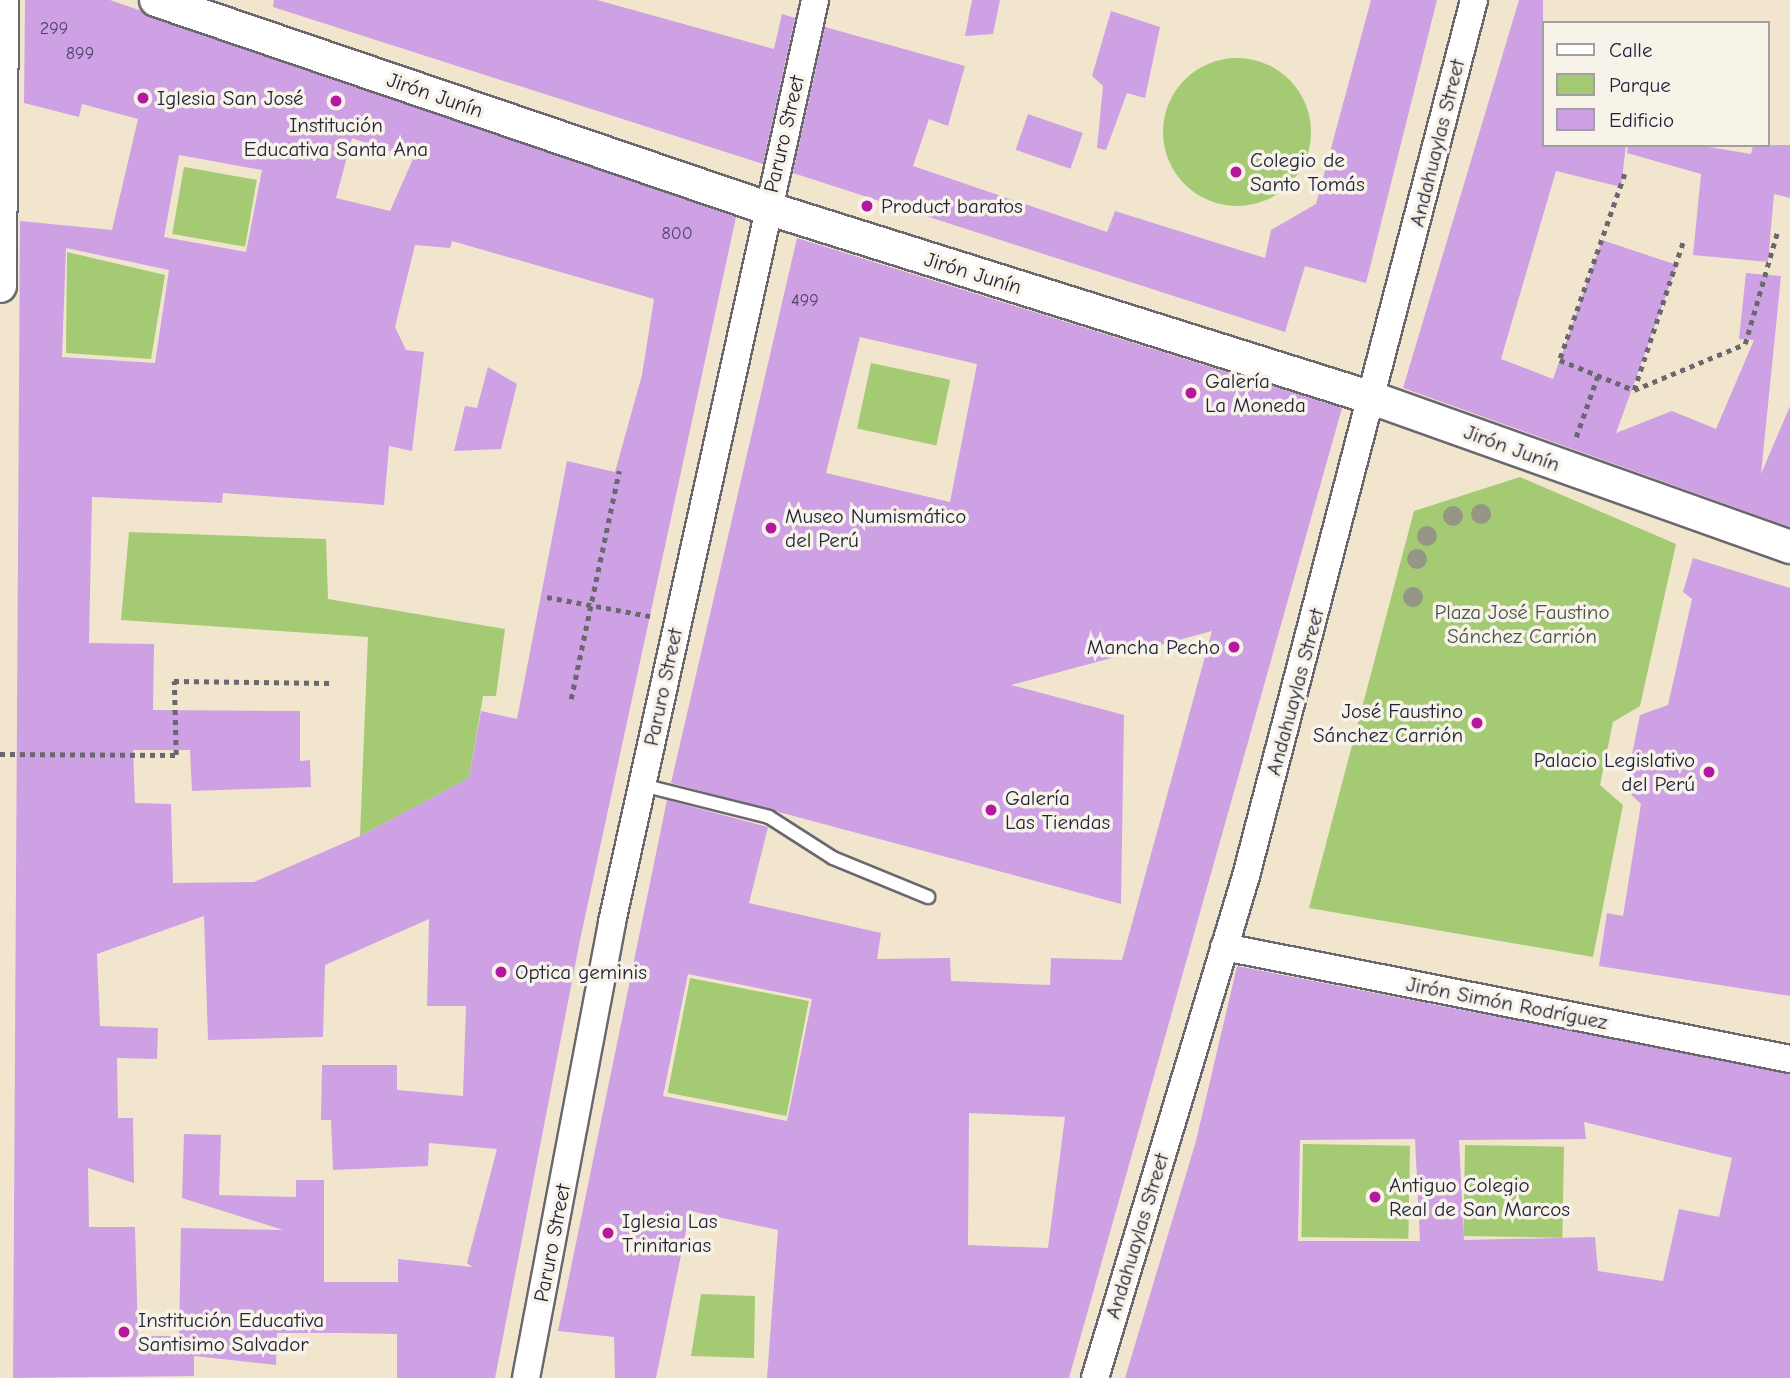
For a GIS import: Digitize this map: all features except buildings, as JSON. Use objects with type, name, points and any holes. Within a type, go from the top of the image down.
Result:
[{"type":"street","points":[[0,286],[2,0]]},
{"type":"street","name":"Jirón Junín","points":[[156,0],[767,208],[1372,398],[1790,547]]},
{"type":"street","name":"Paruro Street","points":[[526,1378],[642,785],[767,208],[815,0]]},
{"type":"street","name":"Andahuaylas Street","points":[[1095,1378],[1224,947],[1372,398],[1474,0]]},
{"type":"street","name":"Jirón Simón Rodríguez","points":[[1224,947],[1790,1059]]},
{"type":"lane","points":[[642,785],[769,817],[833,858],[928,897]]},
{"type":"path","points":[[1625,174],[1560,360],[1634,390],[1745,344],[1777,233]]},
{"type":"path","points":[[1634,390],[1683,242]]},
{"type":"path","points":[[1566,467],[1598,375]]},
{"type":"path","points":[[570,699],[619,471]]},
{"type":"path","points":[[547,597],[677,621]]},
{"type":"path","points":[[0,754],[176,755],[174,681],[331,683]]},
{"type":"green space","points":[[1237,58],[1265,63],[1289,80],[1306,104],[1311,132],[1306,160],[1289,184],[1265,201],[1237,206],[1209,201],[1185,184],[1168,160],[1163,132],[1168,104],[1185,80],[1209,63]]},
{"type":"green space","points":[[184,167],[257,180],[245,247],[172,234]]},
{"type":"green space","points":[[67,252],[165,275],[151,359],[66,353]]},
{"type":"green space","points":[[871,363],[950,380],[936,445],[857,429]]},
{"type":"green space","name":"Plaza José Faustino Sánchez Carrión","points":[[1520,477],[1676,544],[1640,706],[1613,722],[1600,785],[1623,805],[1593,957],[1309,908],[1414,511]]},
{"type":"green space","points":[[129,532],[326,539],[328,599],[505,629],[496,696],[483,696],[469,778],[360,836],[368,637],[121,620]]},
{"type":"green space","points":[[690,978],[809,1001],[786,1116],[668,1093]]},
{"type":"green space","points":[[1303,1144],[1410,1146],[1408,1239],[1301,1237]]},
{"type":"green space","points":[[1465,1145],[1564,1147],[1562,1238],[1463,1236]]},
{"type":"green space","points":[[701,1294],[755,1296],[754,1358],[691,1356]]},
{"type":"place","name":"Iglesia San José","points":[[143,98]]},
{"type":"place","name":"Institución Educativa Santa Ana","points":[[336,101]]},
{"type":"place","name":"Colegio de Santo Tomás","points":[[1236,172]]},
{"type":"place","name":"Product baratos","points":[[867,206]]},
{"type":"place","name":"Galería La Moneda","points":[[1191,393]]},
{"type":"place","name":"Museo Numismático del Perú","points":[[771,528]]},
{"type":"place","name":"Mancha Pecho","points":[[1234,647]]},
{"type":"place","name":"José Faustino Sánchez Carrión","points":[[1477,723]]},
{"type":"place","name":"Palacio Legislativo del Perú","points":[[1709,772]]},
{"type":"place","name":"Galería Las Tiendas","points":[[991,810]]},
{"type":"place","name":"Optica geminis","points":[[501,972]]},
{"type":"place","name":"Antiguo Colegio Real de San Marcos","points":[[1375,1197]]},
{"type":"place","name":"Iglesia Las Trinitarias","points":[[608,1233]]},
{"type":"place","name":"Institución Educativa Santisimo Salvador","points":[[124,1332]]}]
